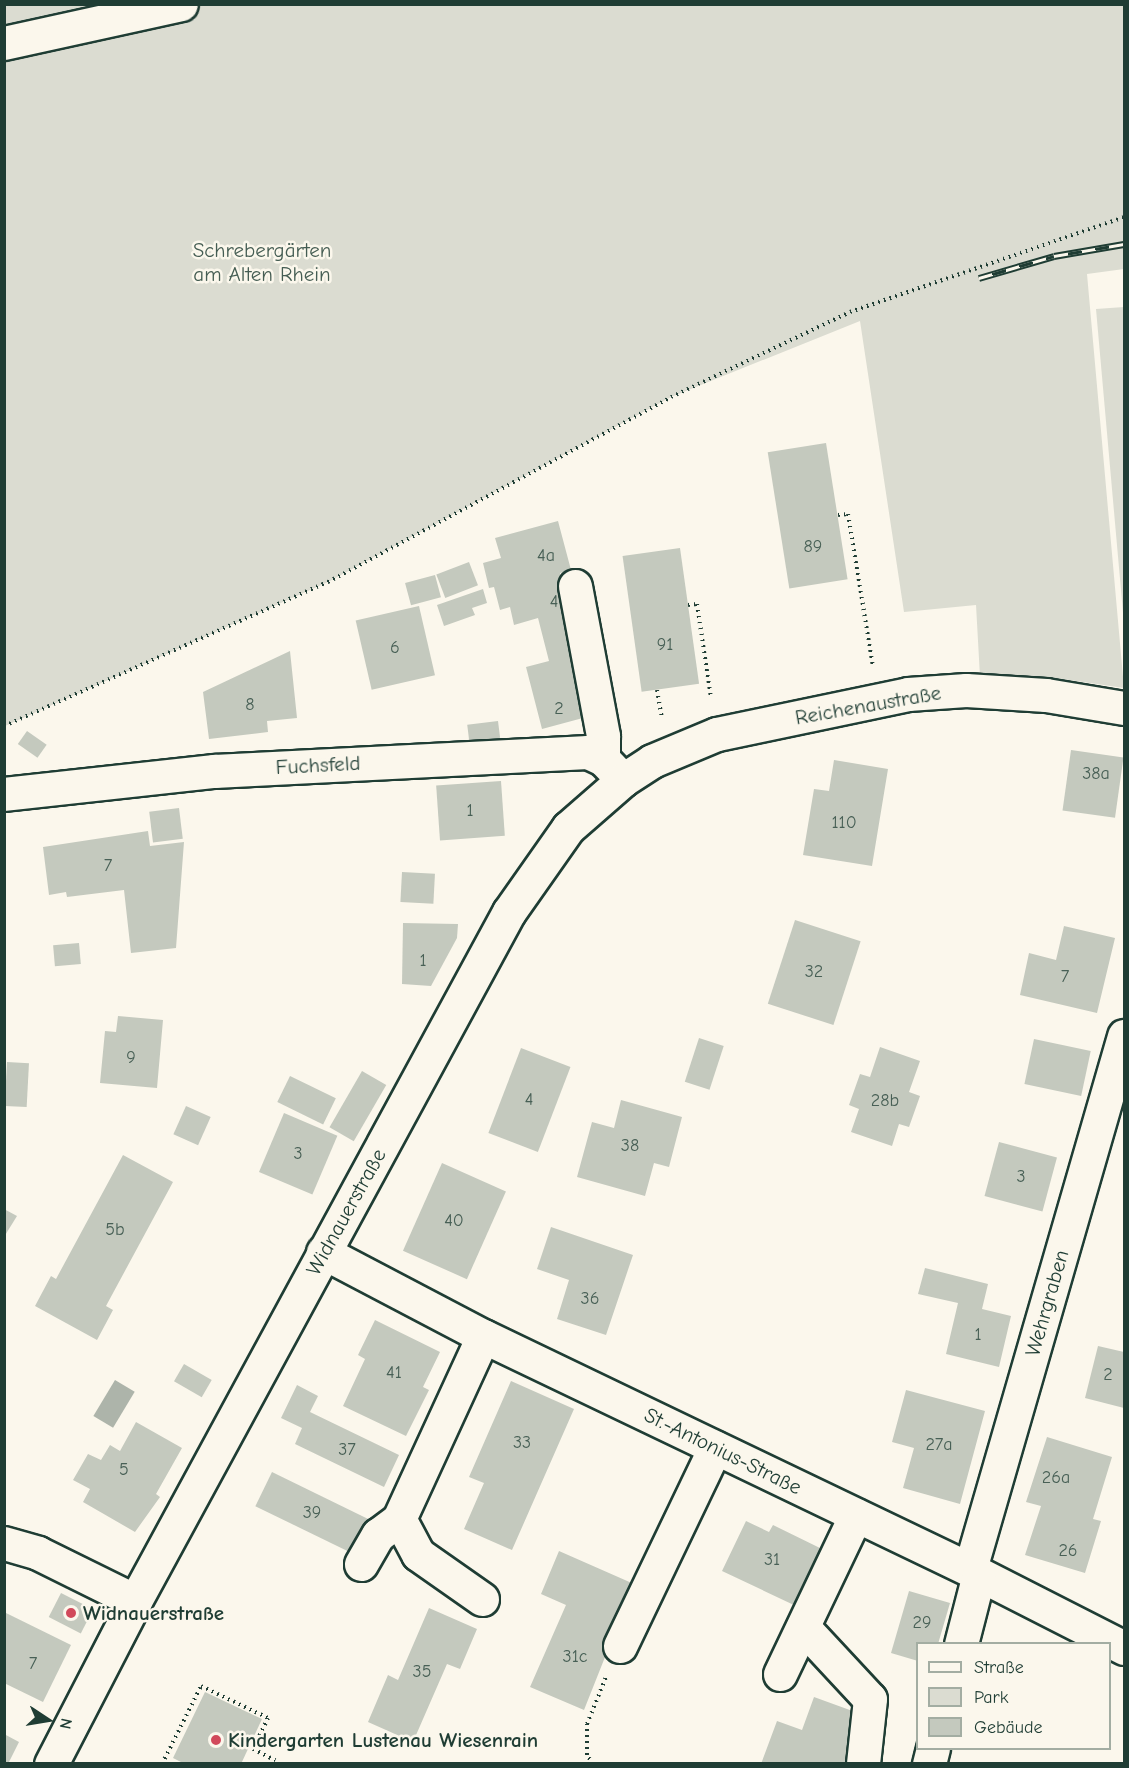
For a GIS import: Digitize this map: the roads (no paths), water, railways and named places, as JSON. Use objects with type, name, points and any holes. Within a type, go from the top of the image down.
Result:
[{"type":"street","points":[[4,43],[182,4]]},
{"type":"street","points":[[575,585],[603,736],[613,769]]},
{"type":"street","name":"Reichenaustraße","points":[[613,769],[652,761],[717,734],[908,694],[966,690],[1046,695],[1125,708]]},
{"type":"street","name":"Fuchsfeld","points":[[4,794],[281,767],[588,752],[613,769]]},
{"type":"street","name":"Widnauerstraße","points":[[60,1761],[135,1601],[509,912],[613,769]]},
{"type":"street","name":"Wehrgraben","points":[[961,1642],[974,1572],[1125,1036]]},
{"type":"street","name":"St.-Antonius-Straße","points":[[324,1252],[483,1336],[974,1572],[1125,1648]]},
{"type":"street","points":[[361,1564],[378,1535],[399,1519],[483,1336]]},
{"type":"street","points":[[620,1646],[715,1448]]},
{"type":"street","points":[[780,1674],[856,1515]]},
{"type":"street","points":[[399,1519],[418,1554],[482,1599]]},
{"type":"street","points":[[4,1543],[38,1553],[135,1601]]},
{"type":"street","points":[[802,1627],[870,1699],[863,1763]]},
{"type":"railway","points":[[979,278],[1054,256],[1124,244]]},
{"type":"place","name":"Widnauerstraße","points":[[71,1613]]},
{"type":"place","name":"Kindergarten Lustenau Wiesenrain","points":[[216,1740]]},
{"type":"park label","name":"Schrebergärten am Alten Rhein","points":[[262,262]]}]
